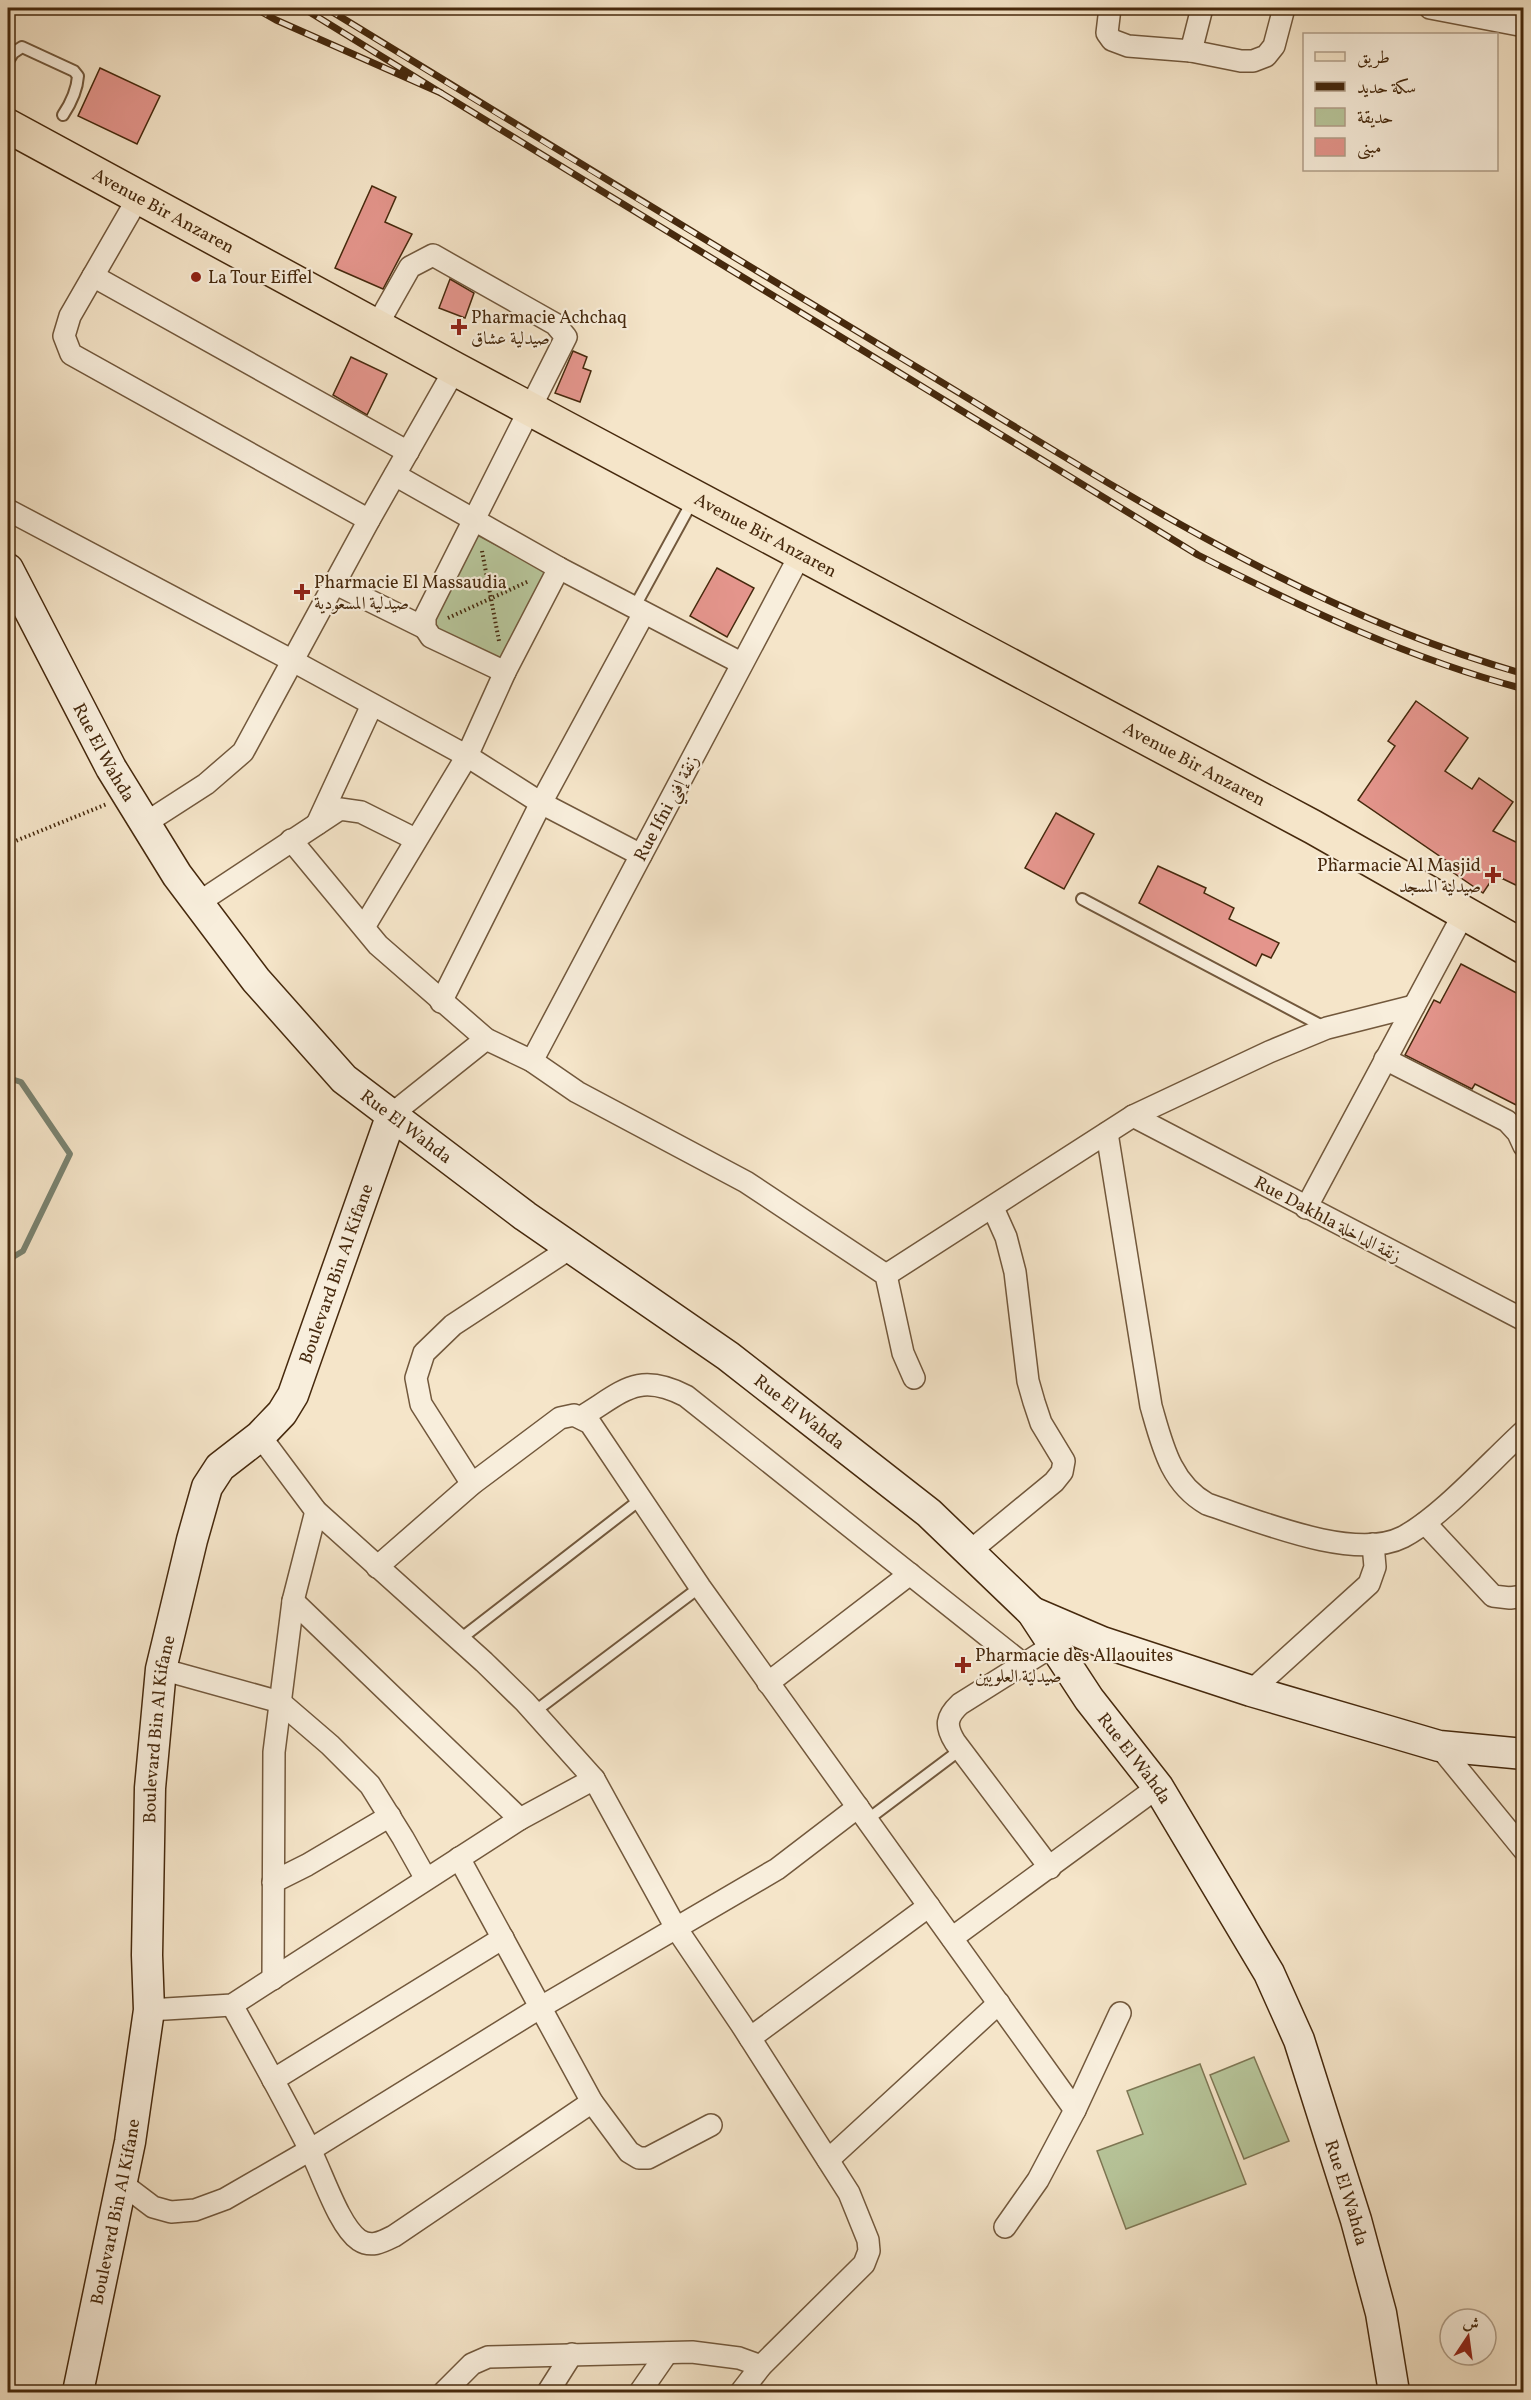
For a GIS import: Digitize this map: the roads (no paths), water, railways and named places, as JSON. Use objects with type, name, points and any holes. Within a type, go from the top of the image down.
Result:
[{"type":"main road","name":"Avenue Bir Anzaren","points":[[8,126],[800,555],[1313,827],[1524,947]]},
{"type":"street","points":[[1110,8],[1106,28],[1112,40],[1128,46],[1191,51],[1241,61],[1259,60],[1266,56],[1274,46],[1284,8]]},
{"type":"street","points":[[1191,51],[1202,8]]},
{"type":"street","points":[[1430,8],[1524,26]]},
{"type":"street","points":[[138,198],[70,316],[64,336],[74,357],[369,520]]},
{"type":"street","points":[[376,327],[410,267],[417,261],[433,255],[555,324],[566,337],[529,408],[476,520],[429,608],[425,617],[425,628]]},
{"type":"street","points":[[93,276],[408,452]]},
{"type":"street","points":[[144,824],[206,784],[243,752],[369,520],[455,369]]},
{"type":"street","points":[[395,474],[559,568],[741,663]]},
{"type":"street","points":[[8,510],[293,661],[467,756],[542,803],[641,855]]},
{"type":"street","name":"Rue Ifni زنقة إفني","points":[[532,1061],[800,555]]},
{"type":"street","points":[[364,927],[467,756],[505,672],[559,568]]},
{"type":"street","name":"Rue El Wahda","points":[[8,569],[144,824],[198,903],[256,980],[344,1079],[525,1216],[728,1356],[929,1514],[1032,1612],[1089,1699],[1158,1787],[1269,1973],[1299,2040],[1356,2220],[1381,2313],[1394,2392]]},
{"type":"street","points":[[336,584],[425,628],[435,639],[505,672]]},
{"type":"street","points":[[441,1002],[639,611]]},
{"type":"street","points":[[316,824],[372,705]]},
{"type":"street","points":[[198,903],[340,809],[349,809],[415,839]]},
{"type":"street","points":[[291,840],[378,945],[486,1039],[532,1061],[577,1092],[746,1182],[886,1275],[903,1353],[914,1378]]},
{"type":"street","points":[[1306,1208],[1464,913]]},
{"type":"street","points":[[886,1275],[1133,1116],[1269,1052],[1327,1028],[1414,1006]]},
{"type":"street","points":[[392,1114],[486,1039]]},
{"type":"street","points":[[1385,1059],[1507,1121],[1518,1133],[1524,1146]]},
{"type":"street","name":"Boulevard Bin Al Kifane","points":[[78,2392],[130,2142],[149,2010],[147,1954],[150,1788],[161,1669],[192,1540],[207,1487],[220,1467],[260,1436],[282,1413],[293,1395],[392,1114]]},
{"type":"street","name":"Rue Dakhla زنقة الداخلة","points":[[1133,1116],[1524,1320]]},
{"type":"street","points":[[1107,1133],[1151,1406],[1163,1448],[1178,1481],[1194,1497],[1206,1504],[1331,1543],[1373,1544],[1401,1538],[1425,1524],[1524,1431]]},
{"type":"street","points":[[969,1552],[1054,1482],[1062,1472],[1064,1461],[1041,1423],[1028,1381],[1015,1272],[1006,1237],[993,1208]]},
{"type":"street","points":[[472,1484],[421,1404],[416,1378],[424,1353],[453,1325],[572,1247]]},
{"type":"street","points":[[582,1417],[640,1383],[667,1387],[686,1396],[1023,1664]]},
{"type":"street","points":[[377,1568],[472,1484],[560,1418],[574,1415],[582,1417],[597,1430],[700,1587],[1075,2110]]},
{"type":"street","points":[[260,1436],[316,1511],[459,1640],[534,1712],[594,1779],[675,1928],[750,2038],[859,2212],[869,2251],[864,2264],[761,2366],[741,2392]]},
{"type":"street","points":[[273,1979],[274,1752],[293,1601],[316,1511]]},
{"type":"street","points":[[1425,1524],[1493,1596],[1510,1599],[1524,1596]]},
{"type":"street","points":[[1251,1691],[1369,1584],[1375,1567],[1373,1544]]},
{"type":"street","points":[[768,1683],[910,1574]]},
{"type":"street","points":[[293,1601],[520,1819]]},
{"type":"street","points":[[1032,1612],[1102,1642],[1251,1691],[1439,1746],[1524,1754]]},
{"type":"street","points":[[1050,1868],[960,1750],[948,1729],[949,1715],[960,1704],[1054,1645]]},
{"type":"street","points":[[161,1669],[280,1702],[330,1745],[370,1785],[426,1879]]},
{"type":"street","points":[[1439,1746],[1524,1850]]},
{"type":"street","points":[[149,2010],[232,2005],[520,1819],[594,1779]]},
{"type":"street","points":[[952,1938],[1158,1787]]},
{"type":"street","points":[[120,2182],[153,2207],[171,2212],[189,2211],[225,2199],[310,2150],[541,2007],[777,1869],[862,1814]]},
{"type":"street","points":[[273,1882],[307,1865],[390,1816]]},
{"type":"street","points":[[459,1858],[592,2102],[629,2152],[639,2158],[648,2158],[711,2125]]},
{"type":"street","points":[[750,2038],[929,1906]]},
{"type":"street","points":[[273,2080],[503,1938]]},
{"type":"street","points":[[828,2160],[999,2002]]},
{"type":"street","points":[[232,2005],[310,2150],[347,2226],[359,2240],[373,2245],[394,2236],[592,2102]]},
{"type":"street","points":[[1005,2228],[1038,2180],[1075,2110],[1120,2013]]},
{"type":"street","points":[[444,2392],[472,2364],[488,2357],[667,2353],[720,2355],[761,2366]]},
{"type":"street","points":[[640,2392],[667,2353]]},
{"type":"street","points":[[553,2391],[572,2354]]},
{"type":"lane","points":[[8,61],[13,53],[22,47],[74,71],[78,76],[78,85],[63,115]]},
{"type":"lane","points":[[639,611],[694,497]]},
{"type":"lane","points":[[1082,900],[1327,1028]]},
{"type":"lane","points":[[459,1640],[641,1499]]},
{"type":"lane","points":[[534,1712],[700,1587]]},
{"type":"lane","points":[[862,1814],[960,1750]]},
{"type":"waterway","points":[[8,1078],[21,1082],[70,1154],[23,1251],[8,1260]]},
{"type":"railway","points":[[255,8],[276,20],[441,93],[303,8]]},
{"type":"railway","points":[[326,8],[1075,463],[1219,546],[1293,584],[1368,618],[1445,648],[1524,674]]},
{"type":"railway","points":[[441,93],[1198,555],[1357,631],[1439,663],[1524,689]]},
{"type":"place","name":"La Tour Eiffel","points":[[196,277]]},
{"type":"place","name":"Pharmacie Achchaq صيدلية عشاق","points":[[459,327]]},
{"type":"place","name":"Pharmacie El Massaudia صيدلية المسعودية","points":[[302,592]]},
{"type":"place","name":"Pharmacie Al Masjid صيدلية المسجد","points":[[1493,875]]},
{"type":"place","name":"Pharmacie des Allaouites صيدلية العلويين","points":[[963,1665]]}]
